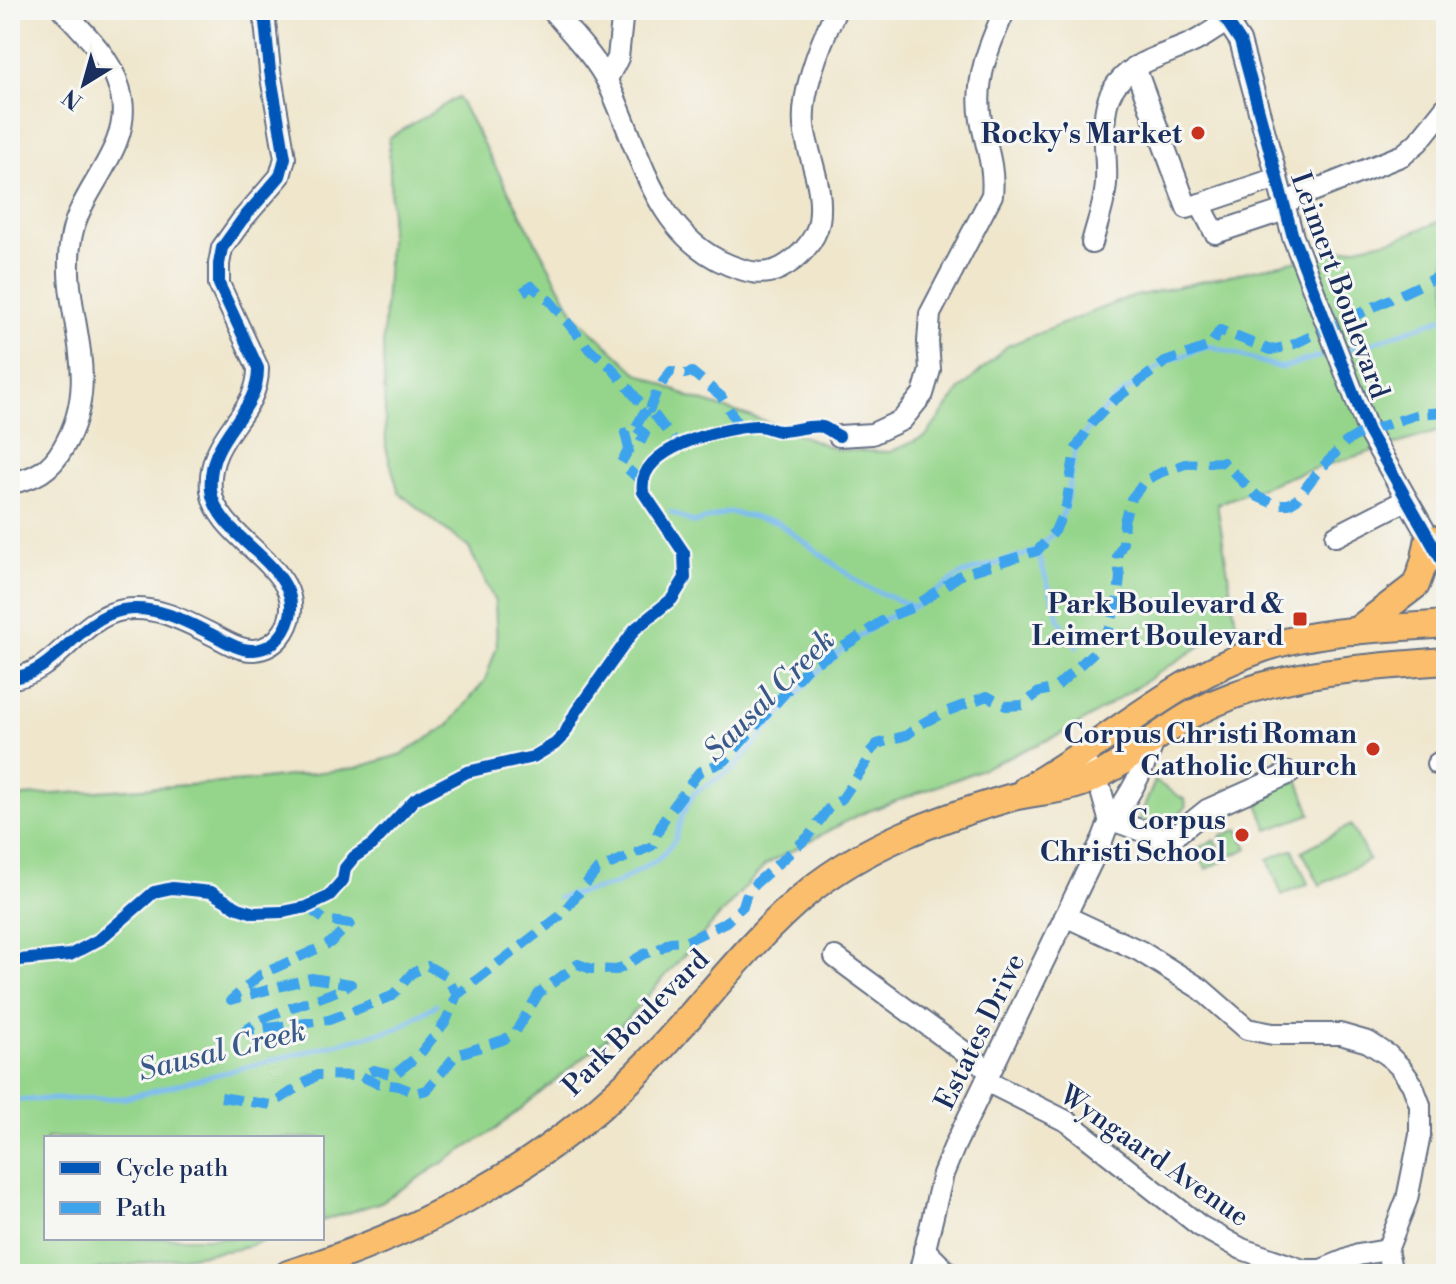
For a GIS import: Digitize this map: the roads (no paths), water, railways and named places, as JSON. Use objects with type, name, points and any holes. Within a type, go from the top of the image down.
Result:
[{"type":"main road","points":[[1356,631],[1416,585],[1429,538]]},
{"type":"main road","name":"Park Boulevard","points":[[1012,797],[1154,705],[1229,663],[1264,648],[1311,636],[1446,624]]},
{"type":"main road","name":"Park Boulevard","points":[[288,1274],[417,1226],[471,1198],[541,1155],[624,1086],[757,942],[810,891],[840,869],[893,839],[1012,797],[1058,790],[1096,778],[1194,713],[1235,694],[1304,675],[1446,661]]},
{"type":"street","points":[[10,483],[31,479],[54,463],[78,416],[82,383],[80,339],[67,264],[69,244],[75,219],[114,146],[123,104],[120,87],[110,65],[63,10]]},
{"type":"street","points":[[10,678],[26,676],[105,615],[123,610],[165,612],[232,645],[252,651],[270,646],[282,635],[290,618],[290,597],[280,576],[222,516],[211,493],[218,448],[249,404],[258,384],[258,368],[219,284],[222,248],[280,176],[285,158],[273,94],[265,22],[260,10]]},
{"type":"street","points":[[552,10],[607,79],[661,207],[689,240],[722,262],[751,274],[773,272],[793,262],[808,245],[818,226],[821,201],[803,114],[814,65],[836,10]]},
{"type":"street","points":[[607,79],[618,58],[623,10]]},
{"type":"street","points":[[839,436],[872,434],[902,420],[923,394],[930,370],[930,314],[992,195],[994,174],[978,90],[989,45],[1005,10]]},
{"type":"street","points":[[1092,243],[1105,196],[1104,123],[1112,92],[1135,67],[1154,56],[1199,39],[1223,13],[1248,10]]},
{"type":"street","name":"Leimert Boulevard","points":[[1223,13],[1240,41],[1293,237],[1368,431],[1446,568]]},
{"type":"street","points":[[1135,67],[1193,206],[1215,233],[1284,207],[1403,155],[1418,142],[1446,107]]},
{"type":"street","points":[[1193,206],[1277,178]]},
{"type":"street","points":[[1336,536],[1402,492]]},
{"type":"street","name":"Estates Drive","points":[[919,1274],[943,1174],[1109,819],[1125,801],[1155,739]]},
{"type":"street","points":[[1081,755],[1096,778],[1109,819],[1162,838],[1172,838],[1207,810],[1290,773]]},
{"type":"street","points":[[1065,916],[1140,951],[1201,989],[1247,1029],[1273,1034],[1340,1034],[1368,1042],[1400,1067],[1412,1084],[1420,1105],[1420,1135],[1407,1199],[1387,1250],[1392,1274]]},
{"type":"street","name":"Wyngaard Avenue","points":[[835,957],[988,1076],[1068,1122],[1200,1226],[1242,1249],[1303,1270],[1321,1270],[1358,1255],[1387,1250]]},
{"type":"street","points":[[924,1249],[949,1274]]},
{"type":"waterway","name":"Sausal Creek","points":[[1342,350],[1360,347],[1446,317]]},
{"type":"waterway","name":"Sausal Creek","points":[[558,898],[614,885],[660,858],[675,840],[682,815],[694,793],[734,768],[812,677],[851,642],[886,618],[914,607],[962,574],[1037,551],[1055,531],[1066,506],[1075,450],[1091,424],[1112,402],[1165,362],[1210,346],[1281,368],[1333,352]]},
{"type":"waterway","points":[[671,512],[694,523],[729,512],[777,522],[864,586],[914,607]]},
{"type":"waterway","points":[[1037,551],[1060,621],[1077,647]]},
{"type":"waterway","name":"Sausal Creek","points":[[10,1100],[125,1098],[398,1028],[436,1005]]},
{"type":"place","name":"Rocky's Market","points":[[1198,133]]},
{"type":"place","name":"Park Boulevard & Leimert Boulevard","points":[[1300,619]]},
{"type":"place","name":"Corpus Christi Roman Catholic Church","points":[[1373,749]]},
{"type":"place","name":"Corpus Christi School","points":[[1242,835]]}]
